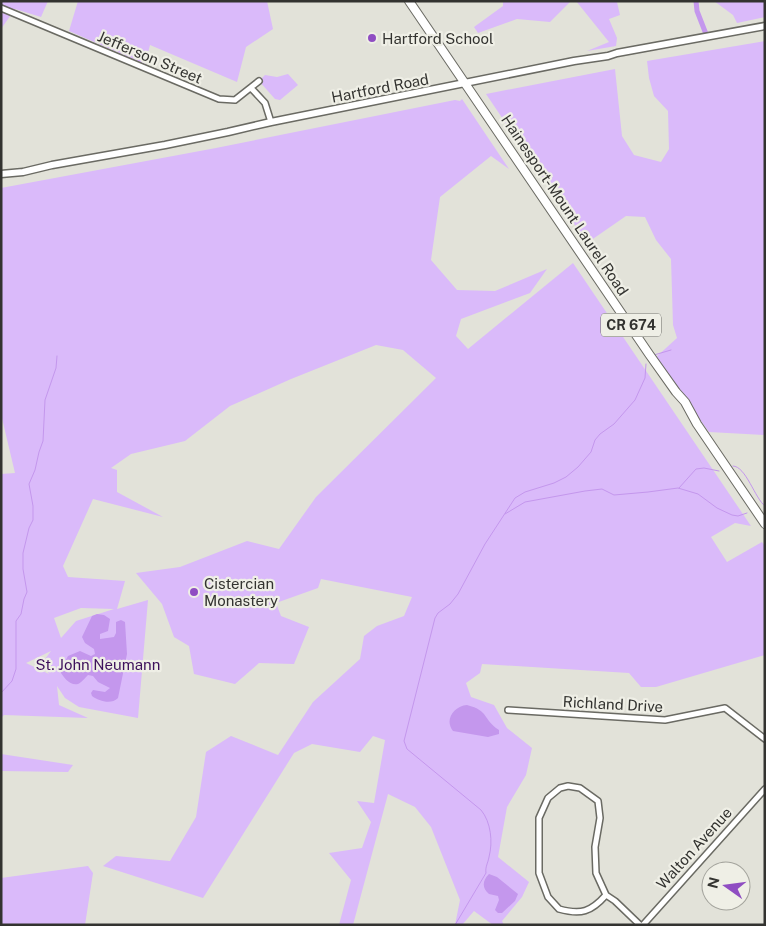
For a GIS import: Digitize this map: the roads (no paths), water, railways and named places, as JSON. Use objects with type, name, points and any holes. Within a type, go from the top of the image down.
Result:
[{"type":"main road","name":"Hainesport-Mount Laurel Road","points":[[409,1],[662,372],[685,402],[765,524]]},
{"type":"street","name":"Jefferson Street","points":[[1,8],[219,99],[235,100],[259,81]]},
{"type":"street","name":"Hartford Road","points":[[1,174],[23,172],[574,61],[765,26]]},
{"type":"street","points":[[251,88],[265,103],[271,122]]},
{"type":"street","name":"Richland Drive","points":[[508,710],[665,720],[725,708],[765,739]]},
{"type":"street","points":[[606,895],[595,906],[585,912],[559,909],[548,896],[539,873],[540,818],[548,798],[560,788],[568,786],[580,788],[598,801],[600,818],[595,847],[596,873],[606,895],[642,925]]},
{"type":"street","name":"Walton Avenue","points":[[642,925],[765,789]]},
{"type":"waterway","points":[[696,1],[697,11],[706,34]]},
{"type":"waterway","points":[[654,355],[671,350]]},
{"type":"waterway","points":[[1,693],[12,681],[16,669],[16,621],[21,614],[27,592],[23,569],[23,553],[29,528],[33,520],[33,506],[29,484],[43,441],[45,400],[56,368],[57,356]]},
{"type":"waterway","points":[[455,925],[486,873],[491,839],[487,820],[481,810],[407,749],[404,741],[435,618],[458,594],[485,544],[515,498],[525,492],[554,483],[566,477],[578,467],[591,452],[595,440],[600,434],[614,424],[635,400],[645,378],[646,364]]},
{"type":"waterway","points":[[733,466],[738,467],[742,471],[765,506]]},
{"type":"waterway","points":[[679,488],[696,469],[704,468],[719,471]]},
{"type":"waterway","points":[[505,514],[525,502],[585,491],[602,489],[614,495],[678,488],[698,494],[717,508],[732,515],[738,516],[747,513]]},
{"type":"place","name":"Hartford School","points":[[372,38]]},
{"type":"place","name":"Cistercian Monastery","points":[[194,592]]},
{"type":"park label","name":"St. John Neumann","points":[[98,664]]}]
